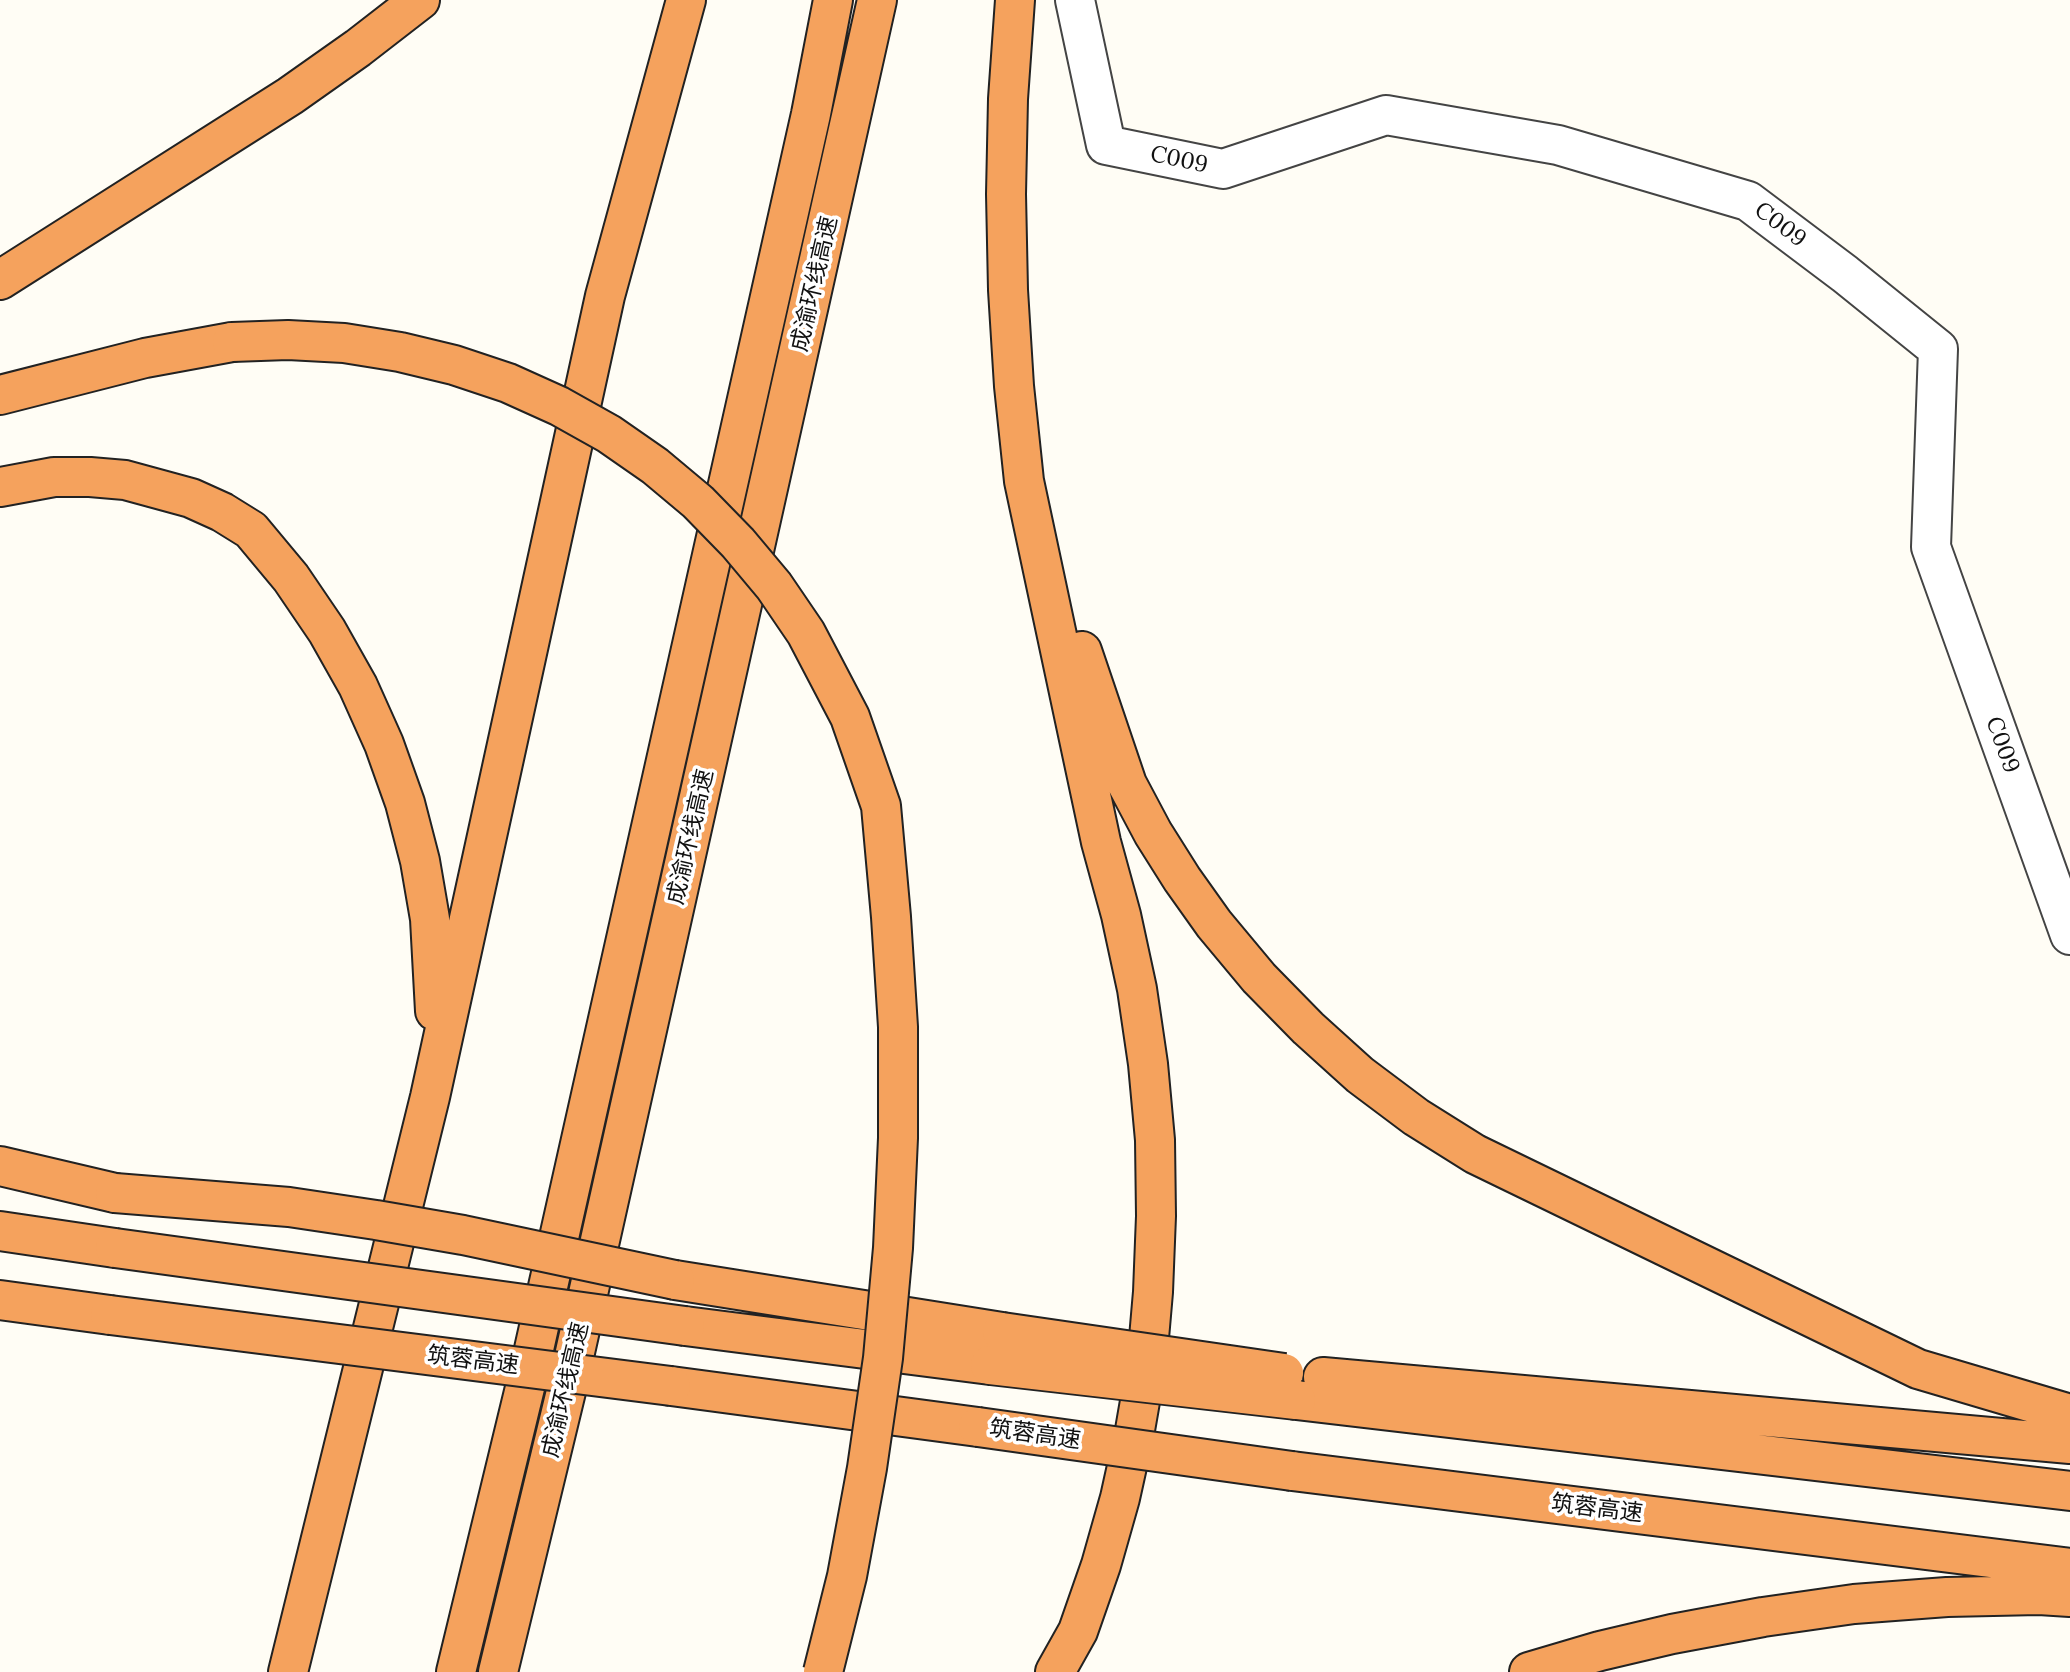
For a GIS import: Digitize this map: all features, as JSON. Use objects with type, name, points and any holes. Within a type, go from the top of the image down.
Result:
[{"type":"highway","points":[[0,280],[290,96],[420,0]]},
{"type":"highway","points":[[288,1672],[430,1097],[605,296],[686,0]]},
{"type":"highway","name":"成渝环线高速","points":[[456,1672],[533,1353],[811,114],[833,0]]},
{"type":"highway","name":"成渝环线高速","points":[[498,1672],[575,1352],[877,0]]},
{"type":"highway","points":[[1014,0],[1008,99],[1007,262],[1014,386],[1024,481],[1101,842],[1137,989],[1155,1140],[1153,1292],[1147,1361],[1135,1430],[1101,1565],[1078,1631],[1055,1672]]},
{"type":"highway","points":[[0,395],[145,359],[232,342],[288,340],[344,343],[400,352],[454,365],[519,388],[559,407],[609,434],[655,466],[698,502],[738,543],[775,586],[806,633],[850,717],[880,806],[896,999],[898,1138],[893,1248],[883,1358],[867,1468],[847,1576],[823,1672]]},
{"type":"highway","points":[[0,487],[54,477],[90,477],[125,480],[169,491],[222,512],[251,530],[291,578],[327,631],[358,686],[384,744],[405,803],[420,861],[430,919],[435,978],[435,1026],[430,1097]]},
{"type":"highway","points":[[1024,481],[1127,785],[1153,833],[1214,924],[1259,978],[1350,1066],[1416,1117],[1475,1154],[1917,1369],[2070,1414]]},
{"type":"highway","points":[[0,1166],[115,1193],[252,1203],[463,1235],[996,1348]]},
{"type":"highway","points":[[0,1231],[685,1326],[996,1348],[2070,1491]]},
{"type":"highway","name":"筑蓉高速","points":[[0,1300],[671,1386],[1292,1471],[2070,1568]]},
{"type":"highway","points":[[0,1325],[110,1315]]},
{"type":"highway","points":[[1298,1388],[2070,1444]]},
{"type":"highway","points":[[1529,1672],[1660,1637],[1776,1615],[1854,1604],[1947,1597],[2070,1597]]},
{"type":"street","name":"C009","points":[[1075,0],[1106,145],[1223,169],[1385,115],[1558,145],[1748,201],[1938,349],[1931,547],[2070,935]]}]
